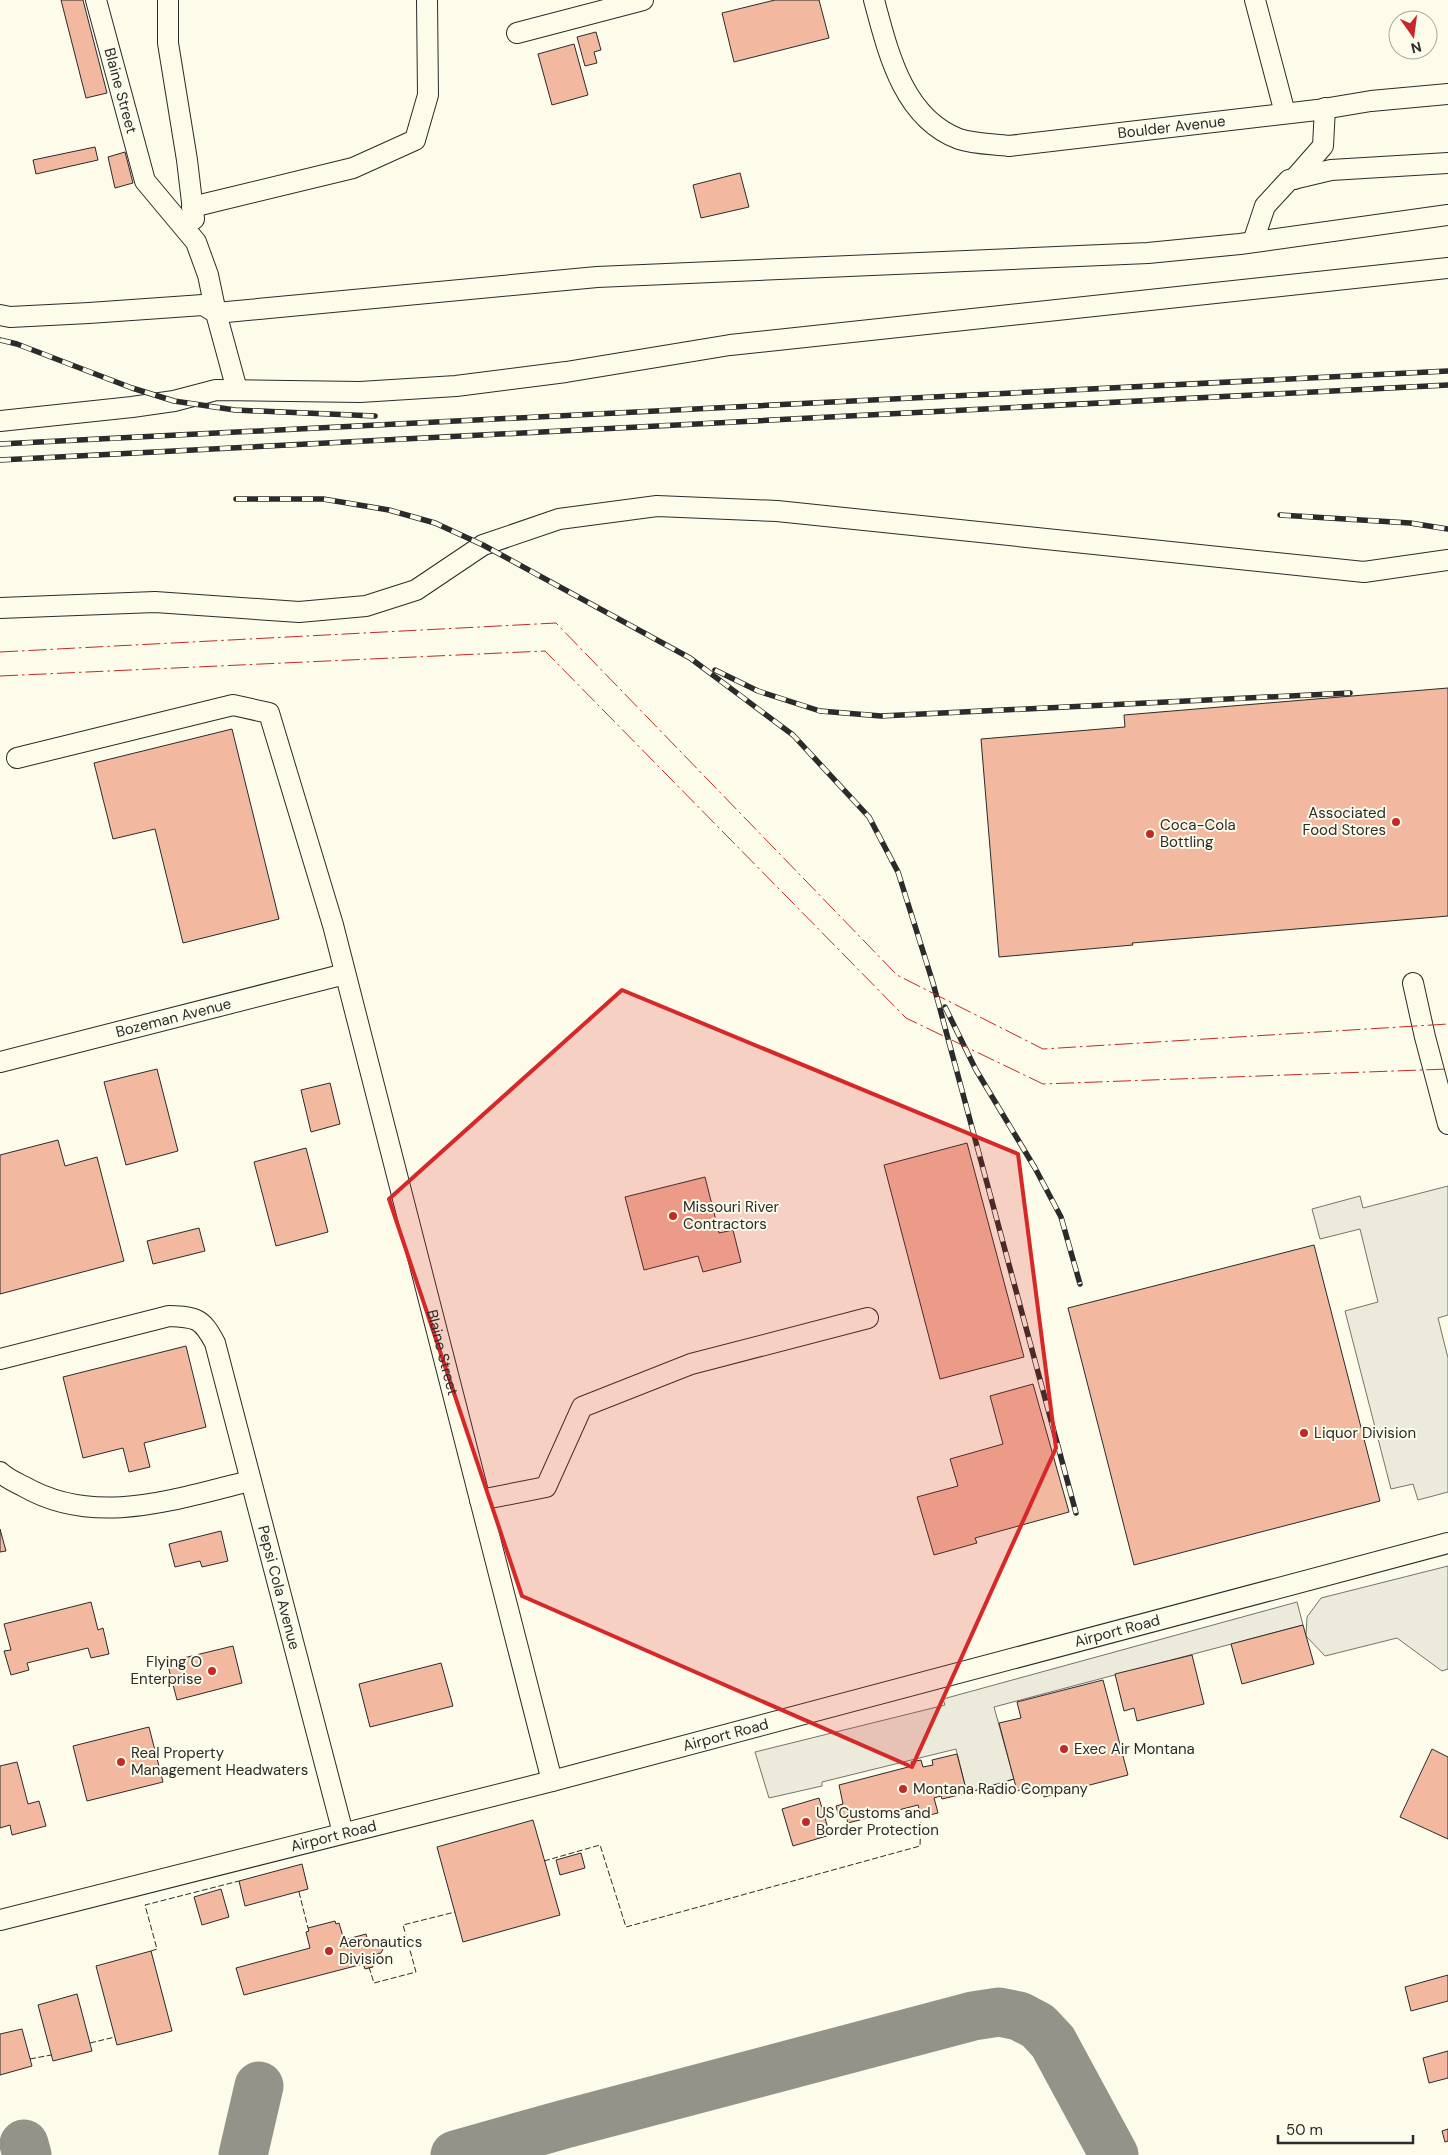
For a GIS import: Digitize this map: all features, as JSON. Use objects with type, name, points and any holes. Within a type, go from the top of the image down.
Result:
[{"type":"street","name":"Blaine Street","points":[[96,0],[145,181],[196,242]]},
{"type":"street","points":[[168,0],[168,43],[187,160],[196,242],[208,275],[236,390]]},
{"type":"street","points":[[192,207],[353,168],[415,140],[428,95],[427,0]]},
{"type":"street","points":[[517,33],[643,0]]},
{"type":"street","name":"Boulder Avenue","points":[[874,0],[890,59],[910,97],[938,128],[961,140],[1009,146],[1448,94]]},
{"type":"street","points":[[1255,0],[1285,113]]},
{"type":"street","points":[[1294,179],[1323,146],[1325,108]]},
{"type":"street","points":[[1253,242],[1265,206],[1289,180],[1331,170],[1448,163]]},
{"type":"street","points":[[0,315],[10,317],[203,305],[216,314],[597,277],[1148,252],[1253,242],[1448,215]]},
{"type":"street","points":[[0,421],[28,420],[174,401],[216,390],[360,392],[456,386],[566,372],[730,345],[1448,268]]},
{"type":"street","points":[[0,608],[155,602],[299,612],[366,606],[416,590],[483,545],[559,519],[657,506],[777,511],[1364,572],[1448,560]]},
{"type":"street","name":"Blaine Street","points":[[17,758],[233,706],[269,713],[346,974],[552,1781]]},
{"type":"street","name":"Bozeman Avenue","points":[[0,1062],[346,974]]},
{"type":"street","points":[[1413,983],[1448,1124]]},
{"type":"street","name":"Pepsi Cola Avenue","points":[[0,1359],[169,1316],[190,1316],[206,1327],[215,1343],[343,1833]]},
{"type":"street","points":[[480,1500],[546,1487],[582,1407],[691,1364],[868,1318]]},
{"type":"street","points":[[0,1472],[41,1497],[80,1507],[106,1508],[144,1506],[250,1481]]},
{"type":"street","name":"Airport Road","points":[[0,1920],[552,1781],[1448,1543]]},
{"type":"highlighted area","points":[[622,990],[1018,1154],[1056,1448],[912,1767],[522,1596],[389,1199]]},
{"type":"shaded area","points":[[1448,1186],[1448,1315],[1438,1318],[1448,1358],[1448,1492],[1418,1500],[1413,1484],[1391,1489],[1345,1311],[1378,1302],[1360,1229],[1320,1239],[1312,1209],[1360,1196],[1363,1208]]},
{"type":"shaded area","points":[[1448,1566],[1448,1669],[1442,1671],[1397,1638],[1325,1656],[1306,1636],[1307,1617],[1321,1598]]},
{"type":"shaded area","points":[[1297,1602],[1303,1625],[994,1707],[1014,1779],[967,1793],[956,1749],[822,1782],[822,1786],[769,1798],[755,1752],[945,1705],[943,1699]]},
{"type":"building","points":[[61,0],[83,0],[107,93],[86,98]]},
{"type":"building","points":[[775,0],[819,0],[829,38],[734,62],[722,13]]},
{"type":"building","points":[[596,32],[601,50],[594,52],[597,63],[585,66],[577,37]]},
{"type":"building","points":[[574,44],[588,95],[552,105],[538,54]]},
{"type":"building","points":[[95,147],[98,160],[36,174],[33,160]]},
{"type":"building","points":[[125,152],[133,183],[115,188],[108,157]]},
{"type":"building","points":[[740,173],[749,207],[701,218],[693,185]]},
{"type":"building","points":[[1448,688],[1448,916],[1132,943],[1133,945],[999,957],[981,739],[1125,727],[1124,715]]},
{"type":"building","points":[[232,729],[279,919],[183,943],[155,829],[113,839],[94,763]]},
{"type":"building","points":[[157,1069],[178,1151],[126,1165],[104,1082]]},
{"type":"building","points":[[330,1083],[340,1124],[311,1132],[301,1090]]},
{"type":"building","points":[[58,1140],[65,1166],[97,1157],[124,1261],[0,1294],[0,1155]]},
{"type":"building","points":[[967,1143],[1024,1357],[940,1379],[884,1165]]},
{"type":"building","points":[[306,1148],[328,1232],[276,1246],[254,1162]]},
{"type":"building","points":[[705,1177],[719,1233],[733,1230],[741,1262],[703,1272],[698,1256],[644,1270],[625,1197]]},
{"type":"building","points":[[199,1228],[205,1251],[153,1264],[147,1241]]},
{"type":"building","points":[[1314,1245],[1380,1501],[1134,1565],[1068,1308]]},
{"type":"building","points":[[186,1346],[206,1427],[144,1443],[150,1467],[129,1472],[123,1448],[83,1458],[63,1377]]},
{"type":"building","points":[[1033,1384],[1069,1512],[975,1538],[977,1543],[934,1555],[917,1497],[958,1486],[950,1459],[1003,1444],[990,1396]]},
{"type":"building","points":[[0,1529],[6,1551],[0,1552]]},
{"type":"building","points":[[221,1531],[228,1561],[202,1567],[200,1561],[175,1567],[169,1544]]},
{"type":"building","points":[[91,1602],[98,1630],[103,1628],[109,1654],[91,1658],[88,1648],[27,1663],[29,1670],[11,1675],[4,1651],[11,1650],[4,1624]]},
{"type":"building","points":[[1303,1625],[1314,1664],[1242,1684],[1231,1644]]},
{"type":"building","points":[[233,1646],[242,1683],[177,1700],[167,1662]]},
{"type":"building","points":[[1192,1655],[1204,1704],[1137,1721],[1134,1708],[1124,1711],[1115,1674]]},
{"type":"building","points":[[441,1663],[453,1706],[370,1727],[359,1684]]},
{"type":"building","name":"Exec Air Montana","points":[[1103,1680],[1128,1775],[1044,1797],[1041,1785],[1017,1791],[999,1723],[1021,1718],[1017,1702]]},
{"type":"building","points":[[149,1727],[163,1782],[87,1801],[73,1746]]},
{"type":"building","points":[[1432,1749],[1448,1757],[1448,1839],[1400,1817]]},
{"type":"building","name":"Montana Radio Company","points":[[957,1754],[967,1793],[942,1799],[941,1796],[934,1798],[938,1813],[921,1817],[918,1805],[848,1823],[846,1816],[839,1817],[836,1806],[843,1804],[839,1785],[912,1766],[911,1762],[921,1760],[923,1767],[933,1765],[932,1760]]},
{"type":"building","points":[[17,1762],[28,1804],[39,1801],[46,1826],[12,1835],[10,1825],[0,1828],[0,1766]]},
{"type":"building","name":"US Customs and Border Protection","points":[[819,1798],[830,1835],[793,1846],[782,1809]]},
{"type":"building","points":[[533,1820],[560,1915],[463,1942],[437,1847]]},
{"type":"building","points":[[581,1853],[585,1868],[560,1875],[556,1860]]},
{"type":"building","points":[[302,1864],[308,1889],[245,1906],[239,1881]]},
{"type":"building","points":[[221,1889],[229,1917],[202,1925],[194,1897]]},
{"type":"building","points":[[335,1921],[336,1924],[339,1923],[344,1940],[366,1934],[368,1941],[381,1941],[383,1949],[381,1953],[370,1956],[373,1967],[365,1969],[363,1964],[244,1995],[236,1968],[310,1948],[306,1932],[309,1931],[308,1928]]},
{"type":"building","points":[[151,1951],[172,2031],[117,2045],[96,1966]]},
{"type":"building","points":[[1448,1975],[1448,2001],[1411,2011],[1405,1987]]},
{"type":"building","points":[[77,1994],[92,2051],[53,2061],[38,2005]]},
{"type":"building","points":[[22,2029],[32,2066],[0,2075],[0,2034]]},
{"type":"building","points":[[1448,2051],[1448,2078],[1429,2083],[1423,2058]]},
{"type":"building","points":[[1448,2129],[1448,2141],[1445,2142],[1442,2131]]},
{"type":"taxiway","points":[[455,2155],[973,2016],[999,2012],[1019,2016],[1038,2026],[1053,2042],[1114,2155]]},
{"type":"taxiway","points":[[243,2155],[259,2086]]},
{"type":"taxiway","points":[[24,2144],[27,2155]]},
{"type":"railway","points":[[0,340],[17,344],[132,388],[174,401],[235,410],[375,416]]},
{"type":"railway","points":[[0,444],[1448,371]]},
{"type":"railway","points":[[0,460],[1448,385]]},
{"type":"railway","points":[[236,499],[323,499],[389,510],[435,523],[483,545],[690,658],[793,735],[869,817],[898,872],[933,983],[1076,1513]]},
{"type":"railway","points":[[1280,515],[1410,523],[1448,529]]},
{"type":"railway","points":[[715,670],[758,691],[820,711],[881,716],[1350,693]]},
{"type":"railway","points":[[945,1007],[976,1070],[1035,1168],[1061,1217],[1080,1284]]},
{"type":"fence","points":[[967,1793],[1014,1779]]},
{"type":"fence","points":[[544,1861],[600,1845],[626,1927],[920,1846],[921,1817]]},
{"type":"fence","points":[[151,1951],[157,1949],[145,1905],[239,1881]]},
{"type":"fence","points":[[299,1892],[308,1928]]},
{"type":"fence","points":[[369,1967],[374,1983],[416,1972],[403,1925],[455,1912]]},
{"type":"fence","points":[[90,2043],[115,2037]]},
{"type":"fence","points":[[30,2059],[51,2055]]},
{"type":"power","points":[[0,652],[556,623],[897,975],[1043,1049],[1448,1024]]},
{"type":"power","points":[[0,676],[545,651],[906,1018],[1043,1084],[1448,1069]]},
{"type":"place","name":"Associated Food Stores","points":[[1396,822]]},
{"type":"place","name":"Coca-Cola Bottling","points":[[1150,834]]},
{"type":"place","name":"Missouri River Contractors","points":[[673,1216]]},
{"type":"place","name":"Liquor Division","points":[[1304,1433]]},
{"type":"place","name":"Flying O Enterprise","points":[[212,1671]]},
{"type":"place","name":"Exec Air Montana","points":[[1064,1749]]},
{"type":"place","name":"Real Property Management Headwaters","points":[[121,1762]]},
{"type":"place","name":"Montana Radio Company","points":[[903,1789]]},
{"type":"place","name":"US Customs and Border Protection","points":[[806,1822]]},
{"type":"place","name":"Aeronautics Division","points":[[329,1951]]}]
